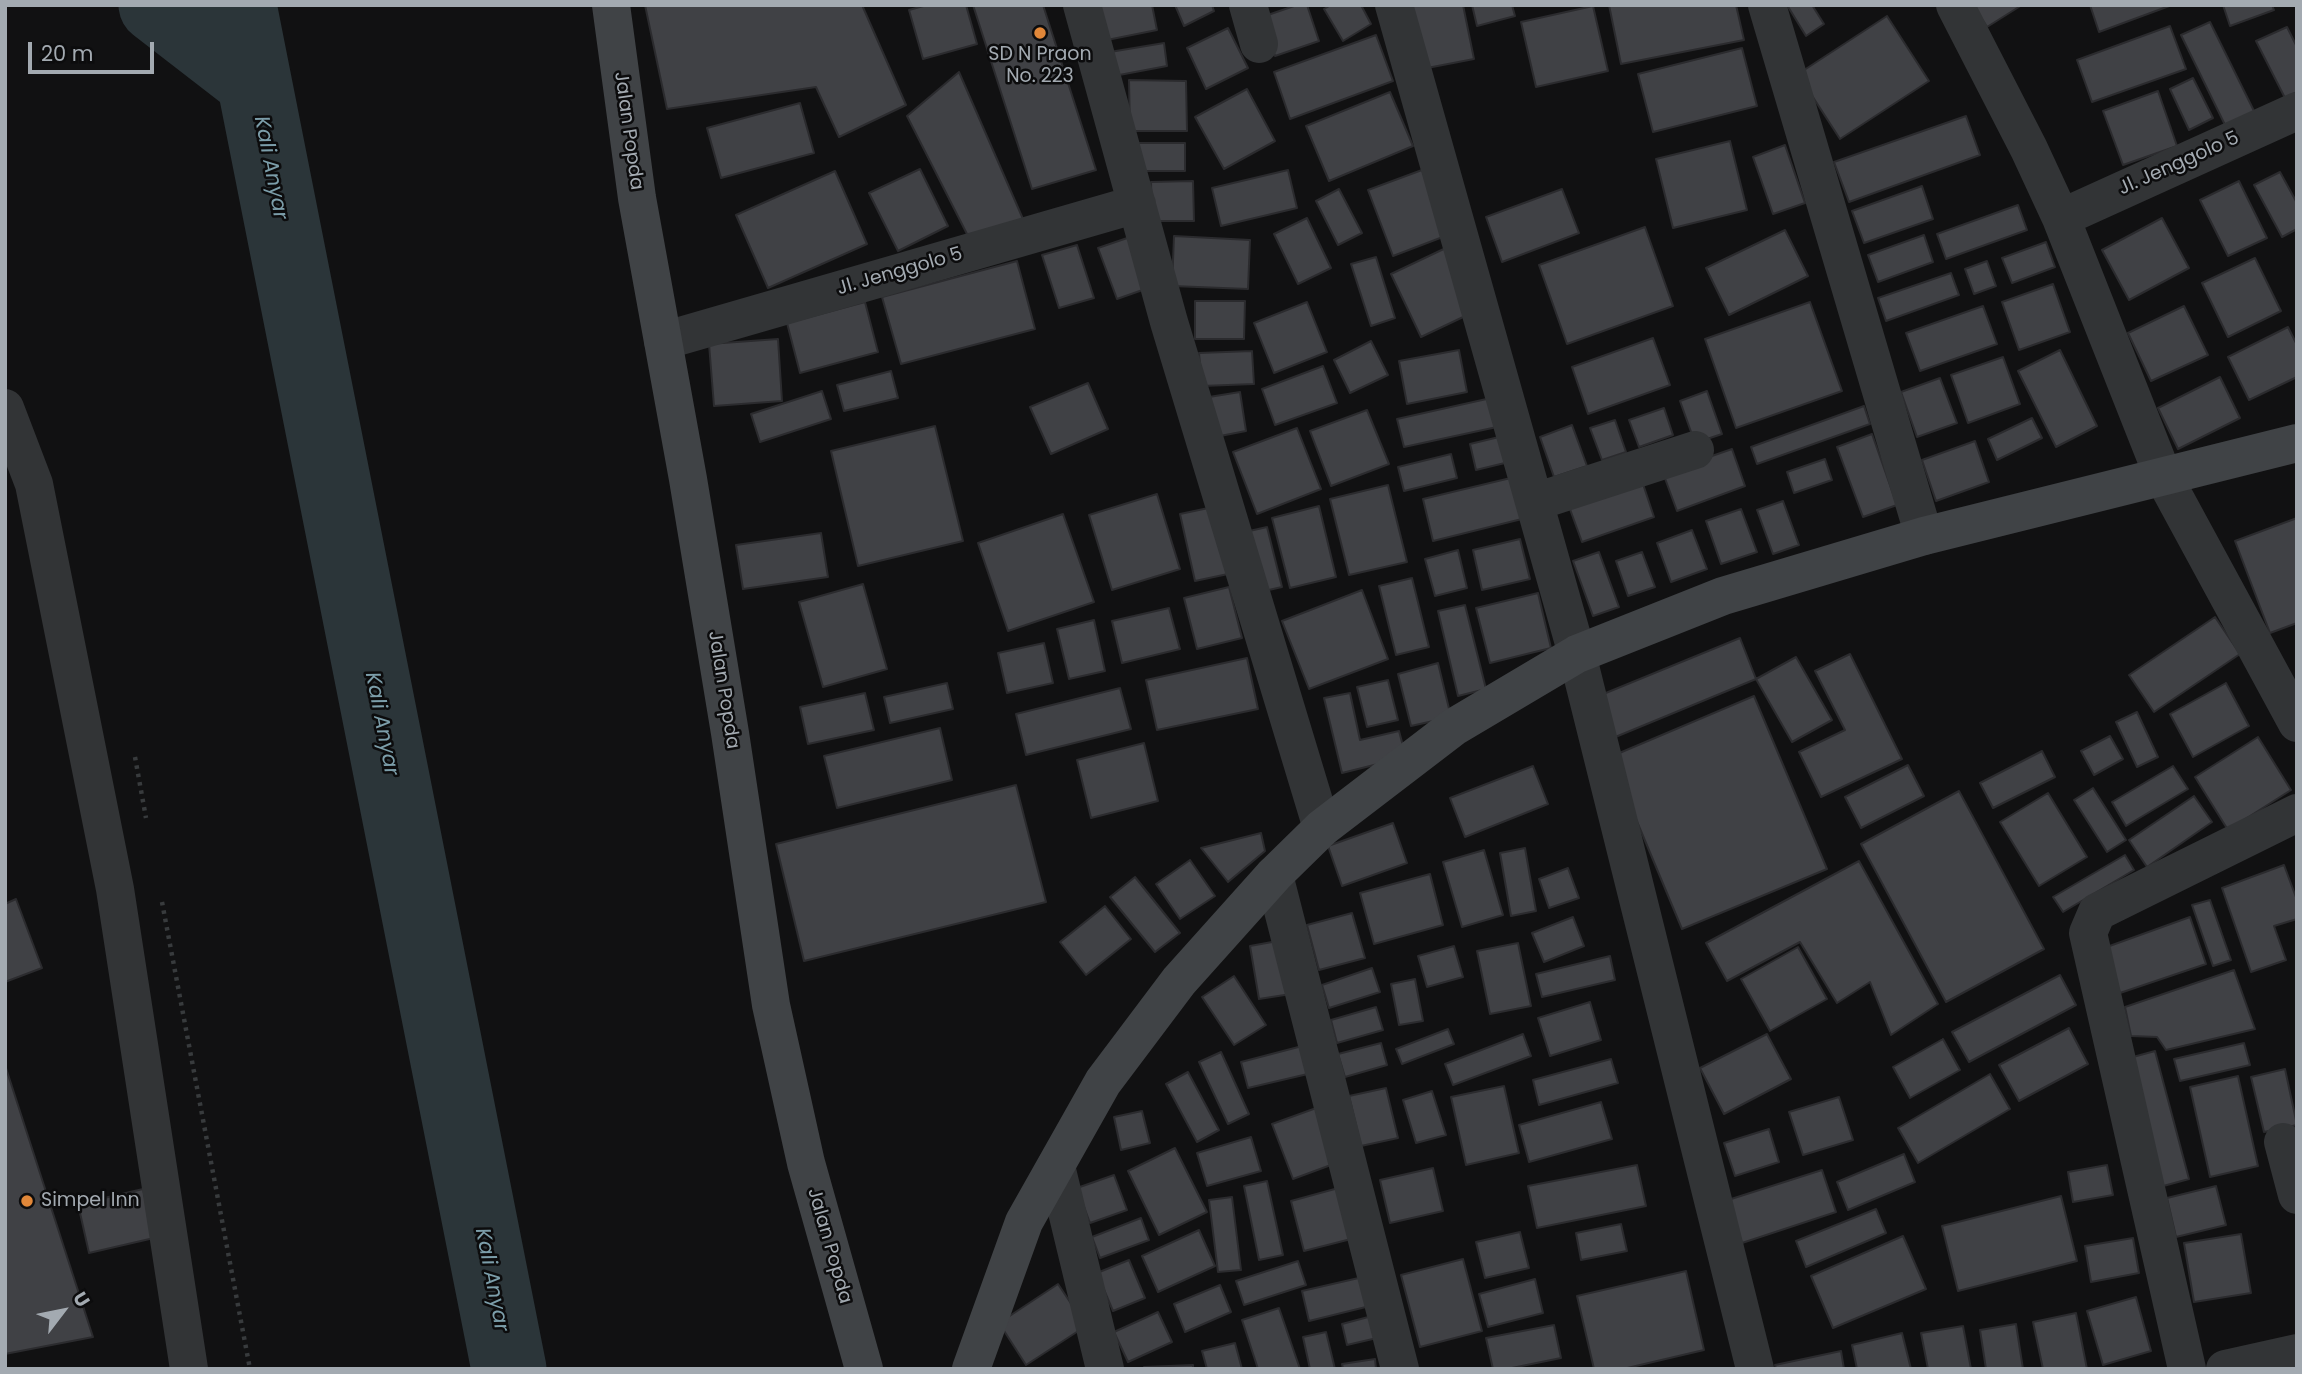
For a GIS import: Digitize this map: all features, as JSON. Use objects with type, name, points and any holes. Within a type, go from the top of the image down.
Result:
[{"type":"street","name":"Jalan Popda","points":[[611,5],[637,198],[730,733],[771,1005],[806,1163],[864,1369]]},
{"type":"street","points":[[1082,5],[1169,322],[1322,828]]},
{"type":"street","points":[[1248,5],[1259,44]]},
{"type":"street","points":[[1394,5],[1577,654],[1755,1369]]},
{"type":"street","points":[[1767,5],[1924,536]]},
{"type":"street","points":[[1955,5],[2061,218],[2163,475],[2297,723]]},
{"type":"street","name":"Jl. Jenggolo 5","points":[[2061,218],[2297,111]]},
{"type":"street","name":"Jl. Jenggolo 5","points":[[663,341],[1137,204]]},
{"type":"street","points":[[5,408],[34,484],[115,889],[189,1369]]},
{"type":"street","points":[[971,1369],[1024,1222],[1103,1082],[1156,1011],[1179,981],[1274,875],[1322,828],[1454,727],[1577,654],[1723,596],[1924,536],[2297,443]]},
{"type":"street","points":[[1535,502],[1695,450]]},
{"type":"street","points":[[2187,1369],[2088,933],[2097,912],[2297,813]]},
{"type":"street","points":[[1274,875],[1400,1369]]},
{"type":"street","points":[[2283,1142],[2297,1195]]},
{"type":"street","points":[[1056,1166],[1105,1369]]},
{"type":"street","points":[[2225,1369],[2297,1353]]},
{"type":"path","points":[[135,757],[147,825]]},
{"type":"path","points":[[160,893],[250,1369]]},
{"type":"building","points":[[645,5],[862,5],[906,105],[839,137],[816,87],[667,109]]},
{"type":"building","points":[[927,5],[966,5],[977,44],[923,59],[909,10]]},
{"type":"building","points":[[973,5],[1043,5],[1096,170],[1032,189]]},
{"type":"building","points":[[1094,5],[1152,5],[1157,30],[1102,41]]},
{"type":"building","points":[[1175,5],[1212,5],[1214,11],[1184,26]]},
{"type":"building","points":[[1297,5],[1307,5],[1319,41],[1275,56],[1262,17]]},
{"type":"building","points":[[1331,5],[1361,5],[1371,24],[1343,41],[1324,9]]},
{"type":"building","points":[[1409,5],[1463,5],[1474,59],[1422,69]]},
{"type":"building","points":[[1472,5],[1512,5],[1515,16],[1477,26]]},
{"type":"building","points":[[1609,5],[1736,5],[1744,40],[1621,64]]},
{"type":"building","points":[[1787,5],[1812,5],[1824,24],[1806,36]]},
{"type":"building","points":[[1973,5],[2022,5],[1987,27]]},
{"type":"building","points":[[2090,5],[2172,5],[2099,32]]},
{"type":"building","points":[[2223,5],[2272,5],[2274,10],[2230,26]]},
{"type":"building","points":[[1593,6],[1608,71],[1536,87],[1521,22]]},
{"type":"building","points":[[1887,16],[1929,81],[1840,139],[1798,74]]},
{"type":"building","points":[[2210,22],[2256,115],[2227,129],[2181,35]]},
{"type":"building","points":[[2170,26],[2186,69],[2092,102],[2077,60]]},
{"type":"building","points":[[2287,27],[2297,47],[2297,92],[2285,98],[2256,41]]},
{"type":"building","points":[[1228,28],[1248,68],[1206,89],[1187,48]]},
{"type":"building","points":[[1376,35],[1393,81],[1290,119],[1274,72]]},
{"type":"building","points":[[1164,43],[1167,66],[1114,76],[1110,52]]},
{"type":"building","points":[[1742,48],[1757,106],[1653,132],[1638,74]]},
{"type":"building","points":[[959,72],[1023,219],[968,236],[907,116]]},
{"type":"building","points":[[2193,78],[2213,118],[2189,130],[2170,89]]},
{"type":"building","points":[[1129,80],[1186,81],[1187,131],[1130,131]]},
{"type":"building","points":[[1247,89],[1275,141],[1224,169],[1195,117]]},
{"type":"building","points":[[2158,91],[2177,146],[2123,165],[2103,111]]},
{"type":"building","points":[[1390,92],[1413,146],[1329,181],[1306,126]]},
{"type":"building","points":[[800,103],[814,153],[721,178],[707,128]]},
{"type":"building","points":[[1966,116],[1980,155],[1849,202],[1834,162]]},
{"type":"building","points":[[1730,141],[1747,210],[1673,228],[1656,159]]},
{"type":"building","points":[[1137,143],[1185,143],[1185,171],[1138,171]]},
{"type":"building","points":[[1785,145],[1805,203],[1773,214],[1753,157]]},
{"type":"building","points":[[920,169],[948,226],[898,251],[869,193]]},
{"type":"building","points":[[1288,170],[1297,208],[1221,226],[1212,188]]},
{"type":"building","points":[[1422,170],[1448,235],[1393,256],[1368,190]]},
{"type":"building","points":[[835,171],[867,244],[768,288],[736,215]]},
{"type":"building","points":[[2280,172],[2297,203],[2297,229],[2282,237],[2254,185]]},
{"type":"building","points":[[1193,181],[1194,221],[1152,221],[1151,182]]},
{"type":"building","points":[[2239,181],[2267,238],[2228,256],[2200,200]]},
{"type":"building","points":[[1922,186],[1933,219],[1864,243],[1852,211]]},
{"type":"building","points":[[1339,189],[1362,233],[1338,245],[1316,201]]},
{"type":"building","points":[[1562,189],[1579,233],[1502,262],[1486,217]]},
{"type":"building","points":[[2018,205],[2027,230],[1946,259],[1937,234]]},
{"type":"building","points":[[1307,218],[1331,268],[1298,284],[1274,234]]},
{"type":"building","points":[[2162,218],[2189,268],[2129,300],[2102,250]]},
{"type":"building","points":[[1645,227],[1673,306],[1567,344],[1539,265]]},
{"type":"building","points":[[1785,230],[1808,276],[1729,315],[1706,268]]},
{"type":"building","points":[[1136,235],[1154,286],[1117,299],[1098,248]]},
{"type":"building","points":[[1924,235],[1933,262],[1878,282],[1868,255]]},
{"type":"building","points":[[1174,236],[1250,240],[1248,289],[1172,286]]},
{"type":"building","points":[[2046,242],[2055,267],[2012,283],[2002,258]]},
{"type":"building","points":[[1077,245],[1094,298],[1059,308],[1042,255]]},
{"type":"building","points":[[1450,246],[1480,309],[1421,337],[1391,274]]},
{"type":"building","points":[[1376,257],[1395,318],[1371,326],[1351,264]]},
{"type":"building","points":[[2255,258],[2281,311],[2228,337],[2202,283]]},
{"type":"building","points":[[1017,261],[1035,329],[901,364],[882,297]]},
{"type":"building","points":[[1987,261],[1996,286],[1974,294],[1965,269]]},
{"type":"building","points":[[1951,273],[1959,295],[1886,321],[1878,298]]},
{"type":"building","points":[[2053,284],[2070,332],[2019,350],[2002,302]]},
{"type":"building","points":[[1195,301],[1245,301],[1244,339],[1195,339]]},
{"type":"building","points":[[865,302],[878,352],[800,373],[787,323]]},
{"type":"building","points":[[1307,302],[1327,352],[1274,373],[1254,323]]},
{"type":"building","points":[[1810,302],[1842,391],[1736,428],[1705,339]]},
{"type":"building","points":[[1983,306],[1997,344],[1920,371],[1906,333]]},
{"type":"building","points":[[2184,306],[2208,355],[2151,381],[2128,333]]},
{"type":"building","points":[[2288,327],[2297,345],[2297,377],[2249,400],[2228,357]]},
{"type":"building","points":[[1653,338],[1670,385],[1588,414],[1572,367]]},
{"type":"building","points":[[778,339],[782,401],[714,406],[709,344]]},
{"type":"building","points":[[1371,341],[1388,375],[1350,393],[1334,360]]},
{"type":"building","points":[[1459,350],[1467,392],[1407,404],[1399,361]]},
{"type":"building","points":[[2060,350],[2097,426],[2056,447],[2018,371]]},
{"type":"building","points":[[1252,351],[1254,384],[1202,386],[1199,353]]},
{"type":"building","points":[[2003,357],[2020,404],[1968,423],[1951,375]]},
{"type":"building","points":[[1323,366],[1337,403],[1275,425],[1262,389]]},
{"type":"building","points":[[891,371],[898,398],[844,411],[837,385]]},
{"type":"building","points":[[2220,377],[2240,418],[2178,449],[2158,408]]},
{"type":"building","points":[[1940,378],[1957,423],[1917,437],[1901,392]]},
{"type":"building","points":[[1088,383],[1108,429],[1051,454],[1030,407]]},
{"type":"building","points":[[822,391],[831,419],[760,442],[751,414]]},
{"type":"building","points":[[1707,391],[1722,434],[1695,443],[1680,401]]},
{"type":"building","points":[[1240,392],[1246,431],[1215,437],[1209,397]]},
{"type":"building","points":[[1491,398],[1497,427],[1404,447],[1397,419]]},
{"type":"building","points":[[1864,406],[1870,424],[1757,464],[1751,447]]},
{"type":"building","points":[[1664,408],[1673,435],[1639,447],[1629,420]]},
{"type":"building","points":[[1367,410],[1389,464],[1331,486],[1310,431]]},
{"type":"building","points":[[2032,418],[2042,438],[1997,460],[1988,439]]},
{"type":"building","points":[[1615,420],[1626,452],[1602,460],[1590,428]]},
{"type":"building","points":[[1572,425],[1587,466],[1554,477],[1540,437]]},
{"type":"building","points":[[935,426],[963,541],[858,566],[831,451]]},
{"type":"building","points":[[1297,428],[1321,489],[1257,514],[1233,452]]},
{"type":"building","points":[[1872,434],[1897,505],[1863,517],[1837,447]]},
{"type":"building","points":[[1503,436],[1509,462],[1476,470],[1470,444]]},
{"type":"building","points":[[1975,441],[1989,482],[1936,501],[1922,460]]},
{"type":"building","points":[[1732,449],[1745,486],[1677,511],[1663,473]]},
{"type":"building","points":[[1451,454],[1457,478],[1404,491],[1398,467]]},
{"type":"building","points":[[1825,459],[1832,480],[1794,493],[1787,472]]},
{"type":"building","points":[[1640,475],[1654,517],[1582,542],[1567,501]]},
{"type":"building","points":[[1519,476],[1530,517],[1433,541],[1423,499]]},
{"type":"building","points":[[1388,485],[1407,562],[1349,575],[1330,499]]},
{"type":"building","points":[[1157,494],[1180,569],[1112,590],[1089,515]]},
{"type":"building","points":[[1783,501],[1799,545],[1773,554],[1757,510]]},
{"type":"building","points":[[1319,506],[1336,577],[1290,588],[1272,518]]},
{"type":"building","points":[[1213,507],[1228,574],[1195,581],[1180,514]]},
{"type":"building","points":[[1741,509],[1757,552],[1721,564],[1706,521]]},
{"type":"building","points":[[1063,514],[1094,602],[1008,631],[978,543]]},
{"type":"building","points":[[2297,518],[2297,623],[2270,633],[2235,541]]},
{"type":"building","points":[[1267,527],[1282,587],[1260,592],[1245,532]]},
{"type":"building","points":[[1692,530],[1707,569],[1671,582],[1657,543]]},
{"type":"building","points":[[821,533],[828,577],[743,589],[736,545]]},
{"type":"building","points":[[1520,539],[1530,579],[1482,590],[1473,550]]},
{"type":"building","points":[[1458,550],[1467,588],[1435,596],[1425,559]]},
{"type":"building","points":[[1599,552],[1619,607],[1593,616],[1573,561]]},
{"type":"building","points":[[1642,552],[1655,587],[1628,596],[1616,561]]},
{"type":"building","points":[[1412,578],[1429,647],[1396,655],[1379,586]]},
{"type":"building","points":[[863,584],[887,669],[823,687],[799,602]]},
{"type":"building","points":[[1229,587],[1242,638],[1197,649],[1184,598]]},
{"type":"building","points":[[1362,590],[1388,659],[1309,689],[1282,621]]},
{"type":"building","points":[[1538,593],[1551,648],[1490,663],[1476,608]]},
{"type":"building","points":[[1465,605],[1486,689],[1458,696],[1438,611]]},
{"type":"building","points":[[1169,608],[1180,649],[1122,663],[1112,621]]},
{"type":"building","points":[[2215,617],[2240,654],[2154,712],[2129,675]]},
{"type":"building","points":[[1094,620],[1105,671],[1069,679],[1057,629]]},
{"type":"building","points":[[1740,638],[1756,679],[1613,738],[1596,697]]},
{"type":"building","points":[[1044,643],[1053,683],[1007,693],[998,653]]},
{"type":"building","points":[[1850,654],[1902,759],[1821,797],[1799,752],[1845,730],[1815,671]]},
{"type":"building","points":[[1796,657],[1832,720],[1792,742],[1756,679]]},
{"type":"building","points":[[1247,658],[1258,709],[1157,730],[1146,680]]},
{"type":"building","points":[[1438,663],[1451,717],[1411,726],[1398,674]]},
{"type":"building","points":[[1388,680],[1398,720],[1367,727],[1357,687]]},
{"type":"building","points":[[947,683],[953,709],[890,723],[884,697]]},
{"type":"building","points":[[2226,683],[2249,726],[2193,757],[2170,714]]},
{"type":"building","points":[[1120,688],[1131,729],[1026,755],[1016,714]]},
{"type":"building","points":[[865,693],[874,730],[808,744],[800,707]]},
{"type":"building","points":[[1350,693],[1360,740],[1399,731],[1406,757],[1342,773],[1324,698]]},
{"type":"building","points":[[1754,696],[1827,869],[1682,929],[1610,757]]},
{"type":"building","points":[[2137,712],[2158,757],[2137,767],[2116,722]]},
{"type":"building","points":[[940,728],[952,780],[837,808],[824,756]]},
{"type":"building","points":[[2110,736],[2123,759],[2094,775],[2081,751]]},
{"type":"building","points":[[2258,737],[2291,790],[2228,830],[2195,777]]},
{"type":"building","points":[[1144,743],[1158,801],[1091,818],[1077,760]]},
{"type":"building","points":[[2042,751],[2055,777],[1993,808],[1980,783]]},
{"type":"building","points":[[1908,765],[1924,796],[1861,828],[1845,797]]},
{"type":"building","points":[[1533,766],[1548,804],[1465,837],[1450,798]]},
{"type":"building","points":[[2173,766],[2188,789],[2126,826],[2112,802]]},
{"type":"building","points":[[1016,785],[1046,902],[804,961],[776,844]]},
{"type":"building","points":[[2093,788],[2126,840],[2107,852],[2074,800]]},
{"type":"building","points":[[1959,791],[2044,949],[1946,1002],[1861,844]]},
{"type":"building","points":[[2048,793],[2087,857],[2039,886],[2000,822]]},
{"type":"building","points":[[2194,796],[2212,822],[2147,867],[2129,840]]},
{"type":"building","points":[[1393,823],[1407,863],[1342,886],[1328,846]]},
{"type":"building","points":[[1261,833],[1265,851],[1228,882],[1201,848]]},
{"type":"building","points":[[1525,848],[1536,911],[1511,916],[1500,853]]},
{"type":"building","points":[[1484,850],[1503,915],[1462,927],[1443,862]]},
{"type":"building","points":[[2125,855],[2134,870],[2063,912],[2053,897]]},
{"type":"building","points":[[1190,860],[1215,896],[1180,919],[1156,884]]},
{"type":"building","points":[[1859,861],[1938,1004],[1891,1035],[1870,982],[1837,1003],[1800,942],[1727,981],[1706,943]]},
{"type":"building","points":[[2284,865],[2297,900],[2297,919],[2274,926],[2286,960],[2251,972],[2222,888]]},
{"type":"building","points":[[1568,868],[1579,898],[1549,908],[1539,879]]},
{"type":"building","points":[[1430,874],[1443,925],[1374,944],[1360,893]]},
{"type":"building","points":[[1135,877],[1180,933],[1155,952],[1110,897]]},
{"type":"building","points":[[16,899],[42,968],[5,982],[5,904]]},
{"type":"building","points":[[2210,900],[2231,960],[2213,966],[2192,905]]},
{"type":"building","points":[[1105,906],[1131,939],[1086,975],[1060,942]]},
{"type":"building","points":[[1352,913],[1365,958],[1319,970],[1307,925]]},
{"type":"building","points":[[1573,917],[1584,946],[1544,962],[1532,933]]},
{"type":"building","points":[[2190,917],[2206,964],[2120,993],[2104,948]]},
{"type":"building","points":[[1283,940],[1291,994],[1259,999],[1250,946]]},
{"type":"building","points":[[1518,943],[1531,1006],[1490,1014],[1477,951]]},
{"type":"building","points":[[1454,946],[1463,977],[1427,987],[1418,956]]},
{"type":"building","points":[[1798,947],[1827,999],[1770,1031],[1741,979]]},
{"type":"building","points":[[1610,956],[1615,980],[1542,997],[1536,974]]},
{"type":"building","points":[[1372,968],[1380,992],[1329,1008],[1322,985]]},
{"type":"building","points":[[2234,970],[2255,1029],[2166,1050],[2157,1037],[2131,1036],[2125,1007]]},
{"type":"building","points":[[2060,975],[2076,1005],[1969,1062],[1952,1032]]},
{"type":"building","points":[[1234,976],[1266,1025],[1234,1045],[1202,997]]},
{"type":"building","points":[[1415,979],[1423,1021],[1399,1025],[1391,984]]},
{"type":"building","points":[[1590,1002],[1601,1040],[1550,1056],[1538,1018]]},
{"type":"building","points":[[1376,1007],[1383,1030],[1337,1043],[1331,1020]]},
{"type":"building","points":[[2069,1028],[2088,1064],[2019,1101],[1999,1065]]},
{"type":"building","points":[[1448,1029],[1454,1044],[1402,1064],[1396,1049]]},
{"type":"building","points":[[1523,1034],[1531,1056],[1453,1085],[1445,1064]]},
{"type":"building","points":[[1767,1034],[1791,1079],[1724,1114],[1700,1068]]},
{"type":"building","points":[[1943,1039],[1960,1070],[1910,1098],[1893,1067]]},
{"type":"building","points":[[1381,1043],[1387,1065],[1345,1077],[1338,1054]]},
{"type":"building","points":[[2244,1043],[2250,1065],[2180,1081],[2174,1059]]},
{"type":"building","points":[[1306,1045],[1312,1073],[1248,1088],[1241,1062]]},
{"type":"building","points":[[2155,1051],[2189,1179],[2156,1188],[2122,1060]]},
{"type":"building","points":[[1221,1052],[1249,1114],[1228,1124],[1199,1062]]},
{"type":"building","points":[[1611,1059],[1618,1083],[1539,1105],[1533,1080]]},
{"type":"building","name":"Simpel Inn","points":[[5,1065],[93,1337],[5,1354]]},
{"type":"building","points":[[2285,1069],[2297,1125],[2264,1132],[2251,1077]]},
{"type":"building","points":[[1188,1072],[1219,1130],[1197,1142],[1166,1084]]},
{"type":"building","points":[[1990,1074],[2010,1109],[1918,1163],[1898,1128]]},
{"type":"building","points":[[2238,1076],[2258,1166],[2210,1177],[2190,1087]]},
{"type":"building","points":[[1504,1086],[1519,1153],[1466,1165],[1451,1097]]},
{"type":"building","points":[[1386,1088],[1398,1138],[1361,1146],[1349,1096]]},
{"type":"building","points":[[1432,1091],[1446,1135],[1416,1143],[1403,1100]]},
{"type":"building","points":[[1839,1097],[1853,1140],[1803,1155],[1789,1112]]},
{"type":"building","points":[[1601,1102],[1612,1139],[1529,1162],[1519,1125]]},
{"type":"building","points":[[1319,1107],[1339,1162],[1293,1179],[1272,1124]]},
{"type":"building","points":[[1142,1111],[1150,1143],[1121,1150],[1114,1117]]},
{"type":"building","points":[[1769,1129],[1779,1162],[1735,1176],[1724,1143]]},
{"type":"building","points":[[1251,1137],[1261,1171],[1207,1186],[1197,1153]]},
{"type":"building","points":[[1175,1148],[1207,1212],[1159,1235],[1128,1171]]},
{"type":"building","points":[[1904,1154],[1915,1182],[1848,1210],[1837,1182]]},
{"type":"building","points":[[1637,1165],[1646,1206],[1537,1228],[1528,1186]]},
{"type":"building","points":[[2107,1165],[2113,1195],[2073,1202],[2068,1172]]},
{"type":"building","points":[[1433,1168],[1443,1211],[1390,1223],[1380,1180]]},
{"type":"building","points":[[1822,1170],[1836,1212],[1742,1243],[1728,1200]]},
{"type":"building","points":[[1114,1175],[1127,1210],[1090,1223],[1077,1188]]},
{"type":"building","points":[[1267,1181],[1283,1255],[1259,1260],[1244,1186]]},
{"type":"building","points":[[2216,1186],[2226,1225],[2176,1237],[2167,1198]]},
{"type":"building","points":[[1342,1187],[1355,1238],[1304,1251],[1291,1201]]},
{"type":"building","points":[[143,1189],[154,1238],[89,1253],[78,1204]]},
{"type":"building","points":[[2061,1196],[2077,1261],[1958,1291],[1942,1226]]},
{"type":"building","points":[[1232,1197],[1241,1270],[1218,1272],[1209,1200]]},
{"type":"building","points":[[1876,1209],[1886,1233],[1806,1267],[1796,1241]]},
{"type":"building","points":[[1141,1218],[1149,1240],[1100,1258],[1092,1237]]},
{"type":"building","points":[[1621,1224],[1627,1251],[1581,1260],[1576,1233]]},
{"type":"building","points":[[1199,1230],[1215,1266],[1158,1292],[1142,1256]]},
{"type":"building","points":[[1520,1232],[1529,1268],[1485,1278],[1476,1242]]},
{"type":"building","points":[[2241,1234],[2251,1293],[2194,1302],[2184,1243]]},
{"type":"building","points":[[1903,1236],[1926,1289],[1833,1328],[1811,1276]]},
{"type":"building","points":[[2133,1238],[2139,1273],[2091,1282],[2085,1246]]},
{"type":"building","points":[[1463,1259],[1482,1331],[1420,1347],[1401,1275]]},
{"type":"building","points":[[1129,1260],[1145,1298],[1113,1311],[1097,1273]]},
{"type":"building","points":[[1298,1261],[1306,1285],[1244,1305],[1236,1281]]},
{"type":"building","points":[[1686,1271],[1704,1350],[1623,1369],[1594,1369],[1577,1296]]},
{"type":"building","points":[[1363,1277],[1370,1306],[1309,1321],[1302,1291]]},
{"type":"building","points":[[1535,1279],[1543,1313],[1488,1327],[1479,1294]]},
{"type":"building","points":[[1058,1284],[1086,1326],[1026,1365],[999,1323]]},
{"type":"building","points":[[1220,1285],[1231,1312],[1185,1332],[1174,1304]]},
{"type":"building","points":[[2136,1297],[2151,1351],[2103,1365],[2087,1311]]},
{"type":"building","points":[[1279,1308],[1300,1369],[1258,1369],[1242,1320]]},
{"type":"building","points":[[1158,1312],[1172,1342],[1128,1362],[1114,1332]]},
{"type":"building","points":[[2076,1313],[2087,1369],[2043,1369],[2033,1322]]},
{"type":"building","points":[[1372,1316],[1377,1338],[1347,1345],[1342,1324]]},
{"type":"building","points":[[2016,1324],[2023,1369],[1986,1369],[1980,1330]]},
{"type":"building","points":[[1554,1325],[1561,1358],[1507,1369],[1493,1369],[1486,1338]]},
{"type":"building","points":[[1963,1326],[1971,1369],[1928,1369],[1921,1333]]},
{"type":"building","points":[[1326,1332],[1335,1369],[1310,1369],[1303,1337]]},
{"type":"building","points":[[1902,1333],[1911,1369],[1857,1369],[1852,1345]]},
{"type":"building","points":[[1235,1343],[1242,1369],[1207,1369],[1202,1351]]},
{"type":"building","points":[[1841,1351],[1844,1369],[1776,1369],[1775,1365]]},
{"type":"building","points":[[1375,1359],[1376,1369],[1343,1369],[1342,1364]]},
{"type":"building","points":[[1193,1365],[1193,1369],[1144,1369],[1144,1367]]},
{"type":"waterway","points":[[156,5],[253,80]]},
{"type":"waterway","name":"Kali Anyar","points":[[239,5],[509,1369]]},
{"type":"place","name":"SD N Praon No. 223","points":[[1040,33]]},
{"type":"place","name":"Simpel Inn","points":[[27,1201]]}]
